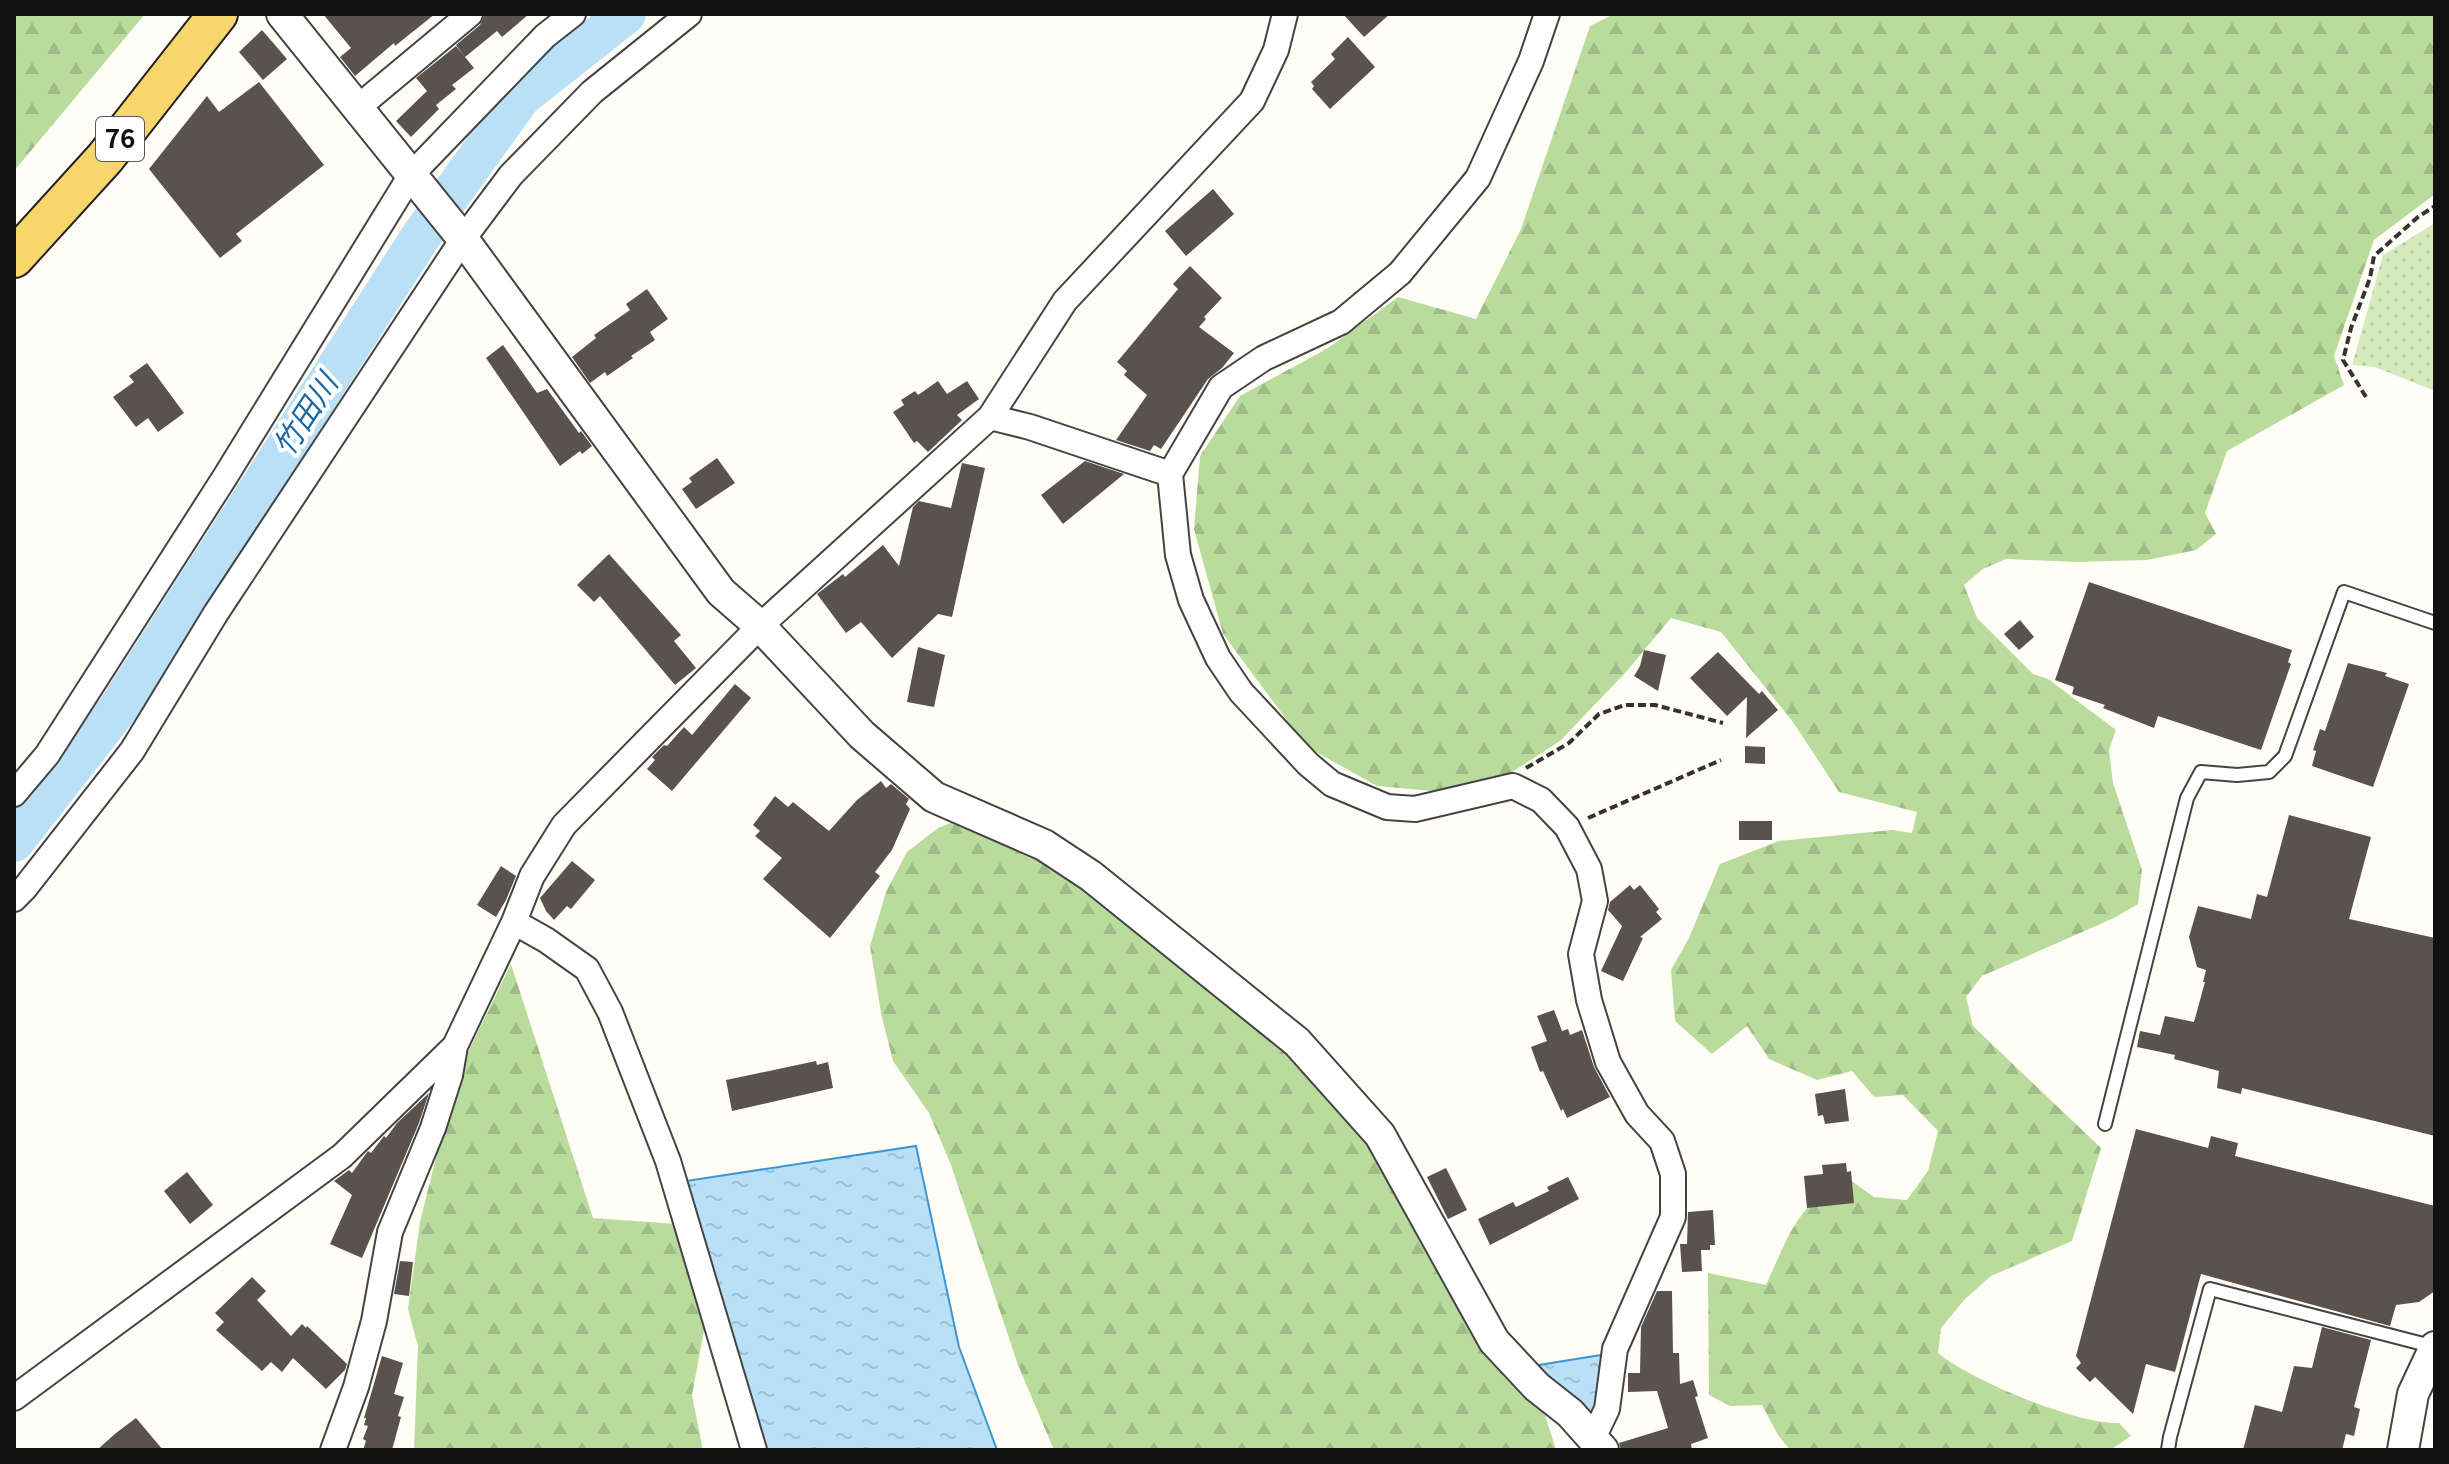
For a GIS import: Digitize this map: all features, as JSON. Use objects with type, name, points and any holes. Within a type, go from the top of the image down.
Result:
[{"type":"main road","name":"76","points":[[14,258],[105,158],[218,14]]},
{"type":"street","points":[[282,14],[461,237],[721,592],[760,626],[862,735],[934,797],[1044,845],[1091,876],[1297,1042],[1380,1135],[1494,1341],[1537,1387],[1570,1413],[1598,1444]]},
{"type":"street","points":[[356,109],[470,14]]},
{"type":"street","points":[[14,794],[47,755],[413,177],[545,36],[573,14]]},
{"type":"street","points":[[14,899],[132,751],[225,600],[461,237],[511,175],[592,92],[689,14]]},
{"type":"street","points":[[333,1450],[356,1387],[370,1334],[390,1232],[433,1128],[450,1075],[455,1046],[514,922],[532,876],[564,825],[760,626],[990,417],[1065,301],[1252,101],[1276,50],[1285,14]]},
{"type":"street","points":[[1547,14],[1531,61],[1478,178],[1400,273],[1341,322],[1264,358],[1221,387],[1170,474],[1178,555],[1191,600],[1218,658],[1241,692],[1308,764],[1332,784],[1387,807],[1415,809],[1513,786],[1541,800],[1567,827],[1589,869],[1595,901],[1581,954],[1589,1000],[1608,1062],[1637,1114],[1662,1141],[1673,1174],[1673,1217],[1615,1349],[1607,1409],[1598,1444]]},
{"type":"street","points":[[990,417],[1030,427],[1170,474]]},
{"type":"street","points":[[514,922],[587,969],[610,1012],[668,1161],[754,1450]]},
{"type":"street","points":[[14,1398],[342,1156],[455,1046]]},
{"type":"street","points":[[2403,1450],[2413,1394],[2435,1347]]},
{"type":"lane","points":[[2105,1124],[2187,798],[2201,772],[2237,775],[2269,772],[2285,756],[2344,592],[2435,623]]},
{"type":"lane","points":[[2168,1450],[2210,1289],[2435,1347]]},
{"type":"path","points":[[2366,397],[2343,360],[2351,328],[2370,278],[2374,256],[2435,206]]},
{"type":"path","points":[[1513,786],[1523,769],[1569,743],[1599,714],[1625,705],[1655,705],[1723,723]]},
{"type":"path","points":[[1567,827],[1721,760]]},
{"type":"green space","points":[[14,14],[145,14],[14,171]]},
{"type":"green space","points":[[1614,14],[2435,14],[2435,194],[2374,240],[2334,356],[2344,385],[2227,451],[2205,513],[2216,534],[2196,550],[2147,560],[2076,562],[2006,559],[1983,569],[1964,585],[1977,618],[2033,674],[2048,679],[2116,730],[2109,750],[2113,783],[2142,870],[2138,904],[2114,918],[1982,976],[1966,997],[1973,1026],[2101,1148],[2072,1241],[1991,1276],[1965,1299],[1941,1328],[1938,1353],[1974,1376],[2025,1399],[2078,1417],[2119,1423],[2131,1436],[2110,1450],[1790,1450],[1762,1405],[1730,1406],[1709,1395],[1708,1273],[1766,1285],[1788,1237],[1805,1211],[1846,1177],[1874,1197],[1907,1200],[1928,1171],[1938,1131],[1903,1095],[1874,1097],[1852,1071],[1817,1080],[1769,1059],[1747,1026],[1712,1054],[1675,1021],[1671,970],[1689,938],[1720,864],[1779,841],[1892,830],[1912,833],[1917,812],[1839,792],[1793,722],[1721,632],[1671,618],[1626,672],[1560,741],[1503,778],[1455,793],[1377,786],[1307,747],[1223,634],[1194,529],[1200,456],[1240,396],[1328,348],[1398,297],[1476,319],[1521,229],[1590,26]]},
{"type":"green space","points":[[2435,223],[2435,391],[2375,367],[2352,365],[2383,255]]},
{"type":"green space","points":[[963,818],[1090,880],[1284,1041],[1376,1151],[1545,1415],[1556,1450],[1054,1450],[1018,1365],[951,1165],[929,1113],[893,1061],[870,946],[886,892],[907,852],[938,828]]},
{"type":"green space","points":[[511,964],[593,1218],[676,1224],[707,1314],[692,1395],[703,1450],[414,1450],[418,1346],[408,1309],[420,1222],[456,1077]]},
{"type":"water","points":[[916,1146],[959,1347],[997,1450],[767,1450],[686,1181]]},
{"type":"water","points":[[1601,1355],[1603,1391],[1590,1420],[1533,1366]]},
{"type":"building","points":[[323,14],[435,14],[355,76],[340,57],[351,48]]},
{"type":"building","points":[[485,14],[529,14],[502,37],[497,31],[465,57],[456,45],[480,25]]},
{"type":"building","points":[[1343,14],[1390,14],[1364,37]]},
{"type":"building","points":[[262,30],[287,59],[263,80],[239,52]]},
{"type":"building","points":[[1348,37],[1375,67],[1330,109],[1312,89],[1314,86],[1311,82],[1335,59],[1331,54]]},
{"type":"building","points":[[456,46],[474,68],[452,85],[456,89],[436,105],[439,109],[411,137],[396,121],[427,91],[416,78]]},
{"type":"building","points":[[259,82],[324,165],[236,234],[242,241],[220,258],[149,169],[207,96],[219,112]]},
{"type":"building","points":[[1213,189],[1234,214],[1186,256],[1165,231]]},
{"type":"building","points":[[1190,266],[1222,298],[1199,327],[1234,353],[1208,379],[1161,449],[1154,445],[1150,451],[1116,440],[1147,395],[1124,375],[1127,371],[1117,362],[1178,289],[1173,284]]},
{"type":"building","points":[[647,289],[668,319],[650,332],[655,340],[607,376],[605,372],[590,383],[572,357],[596,338],[594,335],[630,310],[626,304]]},
{"type":"building","points":[[503,345],[537,393],[547,389],[592,446],[582,454],[580,451],[560,466],[486,358]]},
{"type":"building","points":[[147,363],[184,413],[158,432],[148,418],[136,427],[113,397],[134,382],[129,376]]},
{"type":"building","points":[[938,381],[947,394],[967,381],[979,399],[957,415],[962,420],[928,452],[917,441],[914,443],[893,412],[904,405],[901,400],[915,391],[918,395]]},
{"type":"building","points":[[717,458],[735,483],[696,509],[682,489],[692,482],[689,478]]},
{"type":"building","points":[[1085,461],[1124,474],[1063,524],[1041,495]]},
{"type":"building","points":[[962,463],[985,468],[952,617],[938,614],[892,658],[861,622],[846,633],[817,594],[843,574],[845,577],[883,545],[899,566],[913,507],[919,501],[951,508]]},
{"type":"building","points":[[609,554],[681,635],[674,641],[696,668],[675,685],[600,596],[594,602],[577,585]]},
{"type":"building","points":[[2089,582],[2292,650],[2288,662],[2291,664],[2261,750],[2158,716],[2154,728],[2103,708],[2105,705],[2072,694],[2074,687],[2055,680]]},
{"type":"building","points":[[2020,620],[2034,637],[2019,650],[2004,634]]},
{"type":"building","points":[[918,647],[945,655],[934,707],[907,702]]},
{"type":"building","points":[[1644,650],[1666,655],[1658,691],[1634,676]]},
{"type":"building","points":[[1718,652],[1759,694],[1762,691],[1778,710],[1746,738],[1747,697],[1727,716],[1690,678]]},
{"type":"building","points":[[2348,663],[2387,673],[2385,676],[2409,684],[2373,787],[2312,766],[2316,751],[2313,750],[2320,729],[2325,731]]},
{"type":"building","points":[[735,684],[751,698],[672,791],[647,769],[655,760],[652,757],[684,727],[692,735]]},
{"type":"building","points":[[1745,746],[1765,747],[1765,764],[1745,763]]},
{"type":"building","points":[[881,781],[886,788],[891,784],[909,799],[906,804],[910,809],[892,850],[875,872],[880,876],[830,938],[763,879],[782,858],[755,836],[760,831],[753,825],[775,796],[788,807],[793,802],[829,831],[857,800]]},
{"type":"building","points":[[2289,815],[2371,837],[2349,919],[2435,938],[2435,1136],[2242,1088],[2241,1094],[2217,1088],[2219,1071],[2174,1059],[2175,1055],[2137,1047],[2140,1031],[2160,1035],[2165,1016],[2194,1022],[2206,970],[2197,967],[2189,937],[2198,906],[2251,919],[2257,894],[2267,897]]},
{"type":"building","points":[[1739,821],[1772,821],[1772,840],[1739,840]]},
{"type":"building","points":[[572,861],[595,880],[571,909],[567,906],[554,920],[540,898]]},
{"type":"building","points":[[501,866],[516,876],[496,917],[477,905]]},
{"type":"building","points":[[1630,885],[1634,890],[1640,885],[1659,909],[1656,912],[1662,919],[1640,937],[1643,938],[1623,981],[1601,971],[1622,926],[1608,910],[1610,902]]},
{"type":"building","points":[[1554,1010],[1562,1031],[1568,1029],[1570,1035],[1582,1030],[1594,1067],[1610,1097],[1567,1118],[1543,1071],[1540,1072],[1531,1047],[1547,1041],[1537,1016]]},
{"type":"building","points":[[816,1061],[817,1065],[828,1062],[833,1088],[732,1111],[726,1080]]},
{"type":"building","points":[[1845,1089],[1849,1121],[1825,1124],[1823,1115],[1818,1116],[1815,1094]]},
{"type":"building","points":[[429,1093],[362,1258],[330,1244],[352,1195],[334,1181],[349,1170],[352,1173],[368,1151],[371,1153],[384,1136],[386,1138],[397,1123]]},
{"type":"building","points":[[2136,1129],[2208,1148],[2211,1136],[2238,1143],[2235,1156],[2435,1206],[2435,1291],[2419,1302],[2396,1305],[2390,1326],[2201,1274],[2175,1372],[2146,1364],[2133,1414],[2095,1377],[2090,1382],[2076,1368],[2081,1363],[2076,1356]]},
{"type":"building","points":[[1846,1163],[1847,1172],[1851,1171],[1854,1203],[1807,1208],[1804,1176],[1823,1174],[1822,1165]]},
{"type":"building","points":[[1446,1168],[1467,1210],[1448,1219],[1427,1177]]},
{"type":"building","points":[[187,1172],[213,1205],[190,1224],[164,1191]]},
{"type":"building","points":[[1568,1177],[1579,1199],[1490,1245],[1478,1219],[1513,1202],[1516,1207],[1549,1191],[1547,1187]]},
{"type":"building","points":[[1713,1210],[1715,1245],[1710,1245],[1710,1250],[1701,1250],[1702,1271],[1682,1272],[1680,1244],[1687,1244],[1688,1212]]},
{"type":"building","points":[[400,1261],[413,1262],[409,1296],[394,1294]]},
{"type":"building","points":[[252,1277],[266,1291],[257,1300],[291,1336],[302,1324],[307,1326],[347,1364],[326,1389],[293,1358],[282,1372],[271,1362],[262,1371],[216,1330],[224,1322],[215,1313]]},
{"type":"building","points":[[1657,1291],[1672,1291],[1673,1353],[1679,1353],[1680,1384],[1693,1380],[1708,1438],[1691,1444],[1692,1450],[1621,1450],[1619,1443],[1668,1428],[1657,1391],[1628,1392],[1628,1373],[1640,1373],[1641,1327]]},
{"type":"building","points":[[2322,1327],[2371,1340],[2354,1407],[2360,1409],[2354,1436],[2346,1434],[2342,1450],[2243,1450],[2255,1405],[2282,1412],[2294,1366],[2312,1368]]},
{"type":"building","points":[[382,1356],[403,1363],[394,1394],[404,1397],[398,1416],[401,1417],[392,1450],[363,1450],[368,1426],[364,1425],[364,1418]]},
{"type":"building","points":[[136,1418],[163,1450],[97,1450],[116,1433]]},
{"type":"waterway","name":"竹田川","points":[[14,842],[117,710],[419,239],[521,97],[626,14]]}]
